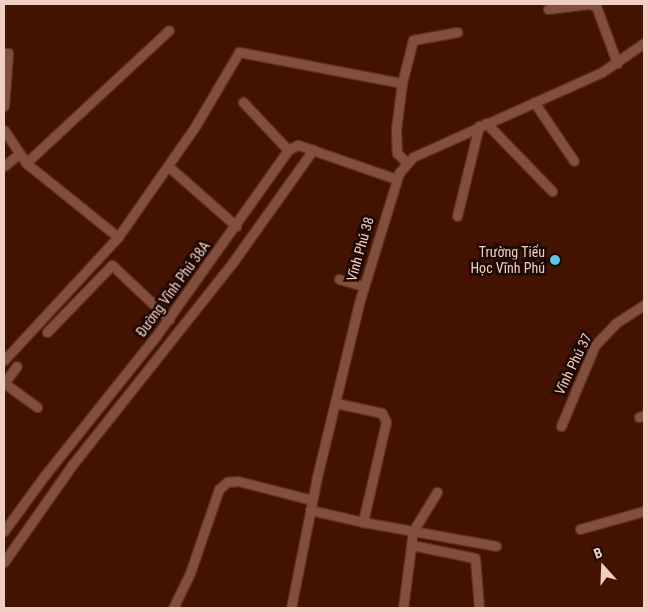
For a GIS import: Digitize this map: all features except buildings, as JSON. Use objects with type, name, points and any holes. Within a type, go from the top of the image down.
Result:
[{"type":"street","points":[[548,9],[588,4],[596,6],[617,63]]},
{"type":"street","points":[[26,163],[169,30]]},
{"type":"street","points":[[457,32],[413,40],[402,83],[396,129],[397,153],[406,162],[617,63],[644,43]]},
{"type":"street","points":[[4,52],[8,53],[4,106]]},
{"type":"street","points":[[4,360],[118,237],[168,166],[239,52],[402,83]]},
{"type":"street","points":[[243,102],[288,150],[298,145],[396,179]]},
{"type":"street","points":[[534,102],[574,161]]},
{"type":"street","points":[[482,125],[552,191]]},
{"type":"street","points":[[456,216],[482,125]]},
{"type":"street","points":[[4,130],[26,163],[118,237]]},
{"type":"street","name":"Đường Vĩnh Phú 38A","points":[[4,532],[169,319],[288,150]]},
{"type":"street","points":[[4,562],[73,464],[233,262],[312,150]]},
{"type":"street","points":[[4,166],[19,154]]},
{"type":"street","name":"Vĩnh Phú 38","points":[[291,608],[312,500],[364,286],[396,179],[406,162]]},
{"type":"street","points":[[168,166],[236,226]]},
{"type":"street","points":[[47,332],[112,265],[169,319]]},
{"type":"street","points":[[339,279],[364,286]]},
{"type":"street","name":"Vĩnh Phú 37","points":[[561,426],[595,345],[616,323],[644,305]]},
{"type":"street","points":[[17,366],[4,382],[37,407]]},
{"type":"street","points":[[336,403],[382,414],[386,422],[363,522]]},
{"type":"street","points":[[173,608],[190,573],[219,489],[227,482],[238,481],[312,500]]},
{"type":"street","points":[[403,608],[413,531],[437,492]]},
{"type":"street","points":[[310,510],[363,522],[496,546]]},
{"type":"street","points":[[580,529],[644,511]]},
{"type":"street","points":[[412,545],[475,558],[479,608]]},
{"type":"place","name":"Trường Tiểu Học Vĩnh Phú","points":[[555,260]]}]
